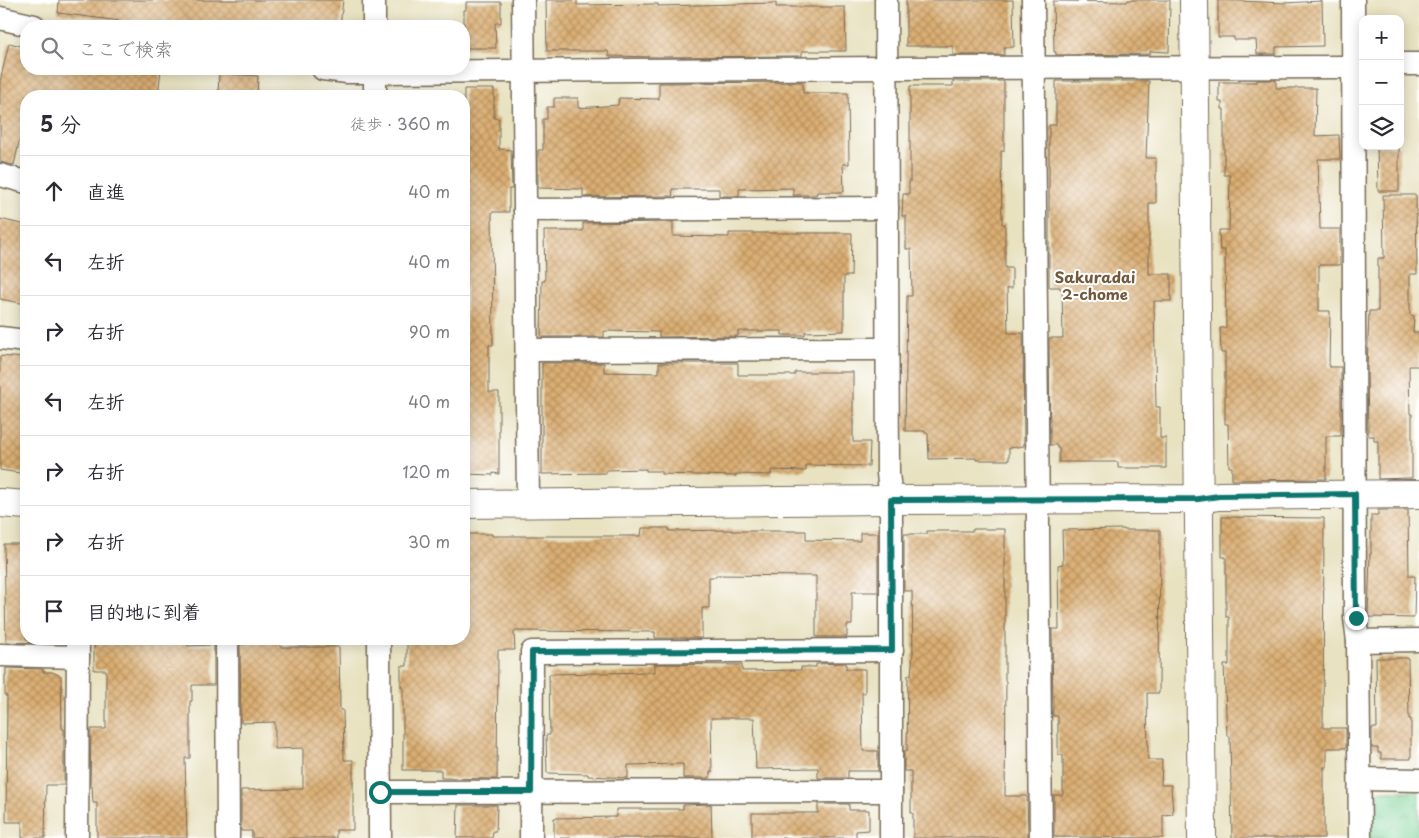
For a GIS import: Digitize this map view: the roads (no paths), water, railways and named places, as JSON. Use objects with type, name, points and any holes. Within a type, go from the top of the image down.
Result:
[{"type":"street","points":[[374,0],[374,20]]},
{"type":"street","points":[[523,0],[528,503]]},
{"type":"street","points":[[886,0],[892,838]]},
{"type":"street","points":[[1033,0],[1040,838]]},
{"type":"street","points":[[1194,0],[1202,838]]},
{"type":"street","points":[[1353,0],[1357,65],[1355,494],[1360,838]]},
{"type":"street","points":[[0,18],[20,23]]},
{"type":"street","points":[[1404,64],[1419,64]]},
{"type":"street","points":[[470,71],[1357,65]]},
{"type":"street","points":[[375,75],[375,90]]},
{"type":"street","points":[[0,175],[20,180]]},
{"type":"street","points":[[525,210],[887,208]]},
{"type":"street","points":[[0,338],[20,340]]},
{"type":"street","points":[[527,350],[887,349]]},
{"type":"street","points":[[470,504],[1198,499],[1219,496],[1419,494]]},
{"type":"street","points":[[0,503],[20,505]]},
{"type":"street","points":[[1358,641],[1419,640]]},
{"type":"street","points":[[227,645],[228,838]]},
{"type":"street","points":[[379,645],[380,838]]},
{"type":"street","points":[[0,656],[78,648],[77,838]]},
{"type":"street","points":[[531,838],[532,652],[892,650]]},
{"type":"street","points":[[1360,780],[1419,780]]},
{"type":"street","points":[[380,792],[891,791]]},
{"type":"district","name":"Sakuradai 2-chome","points":[[1095,286]]}]
